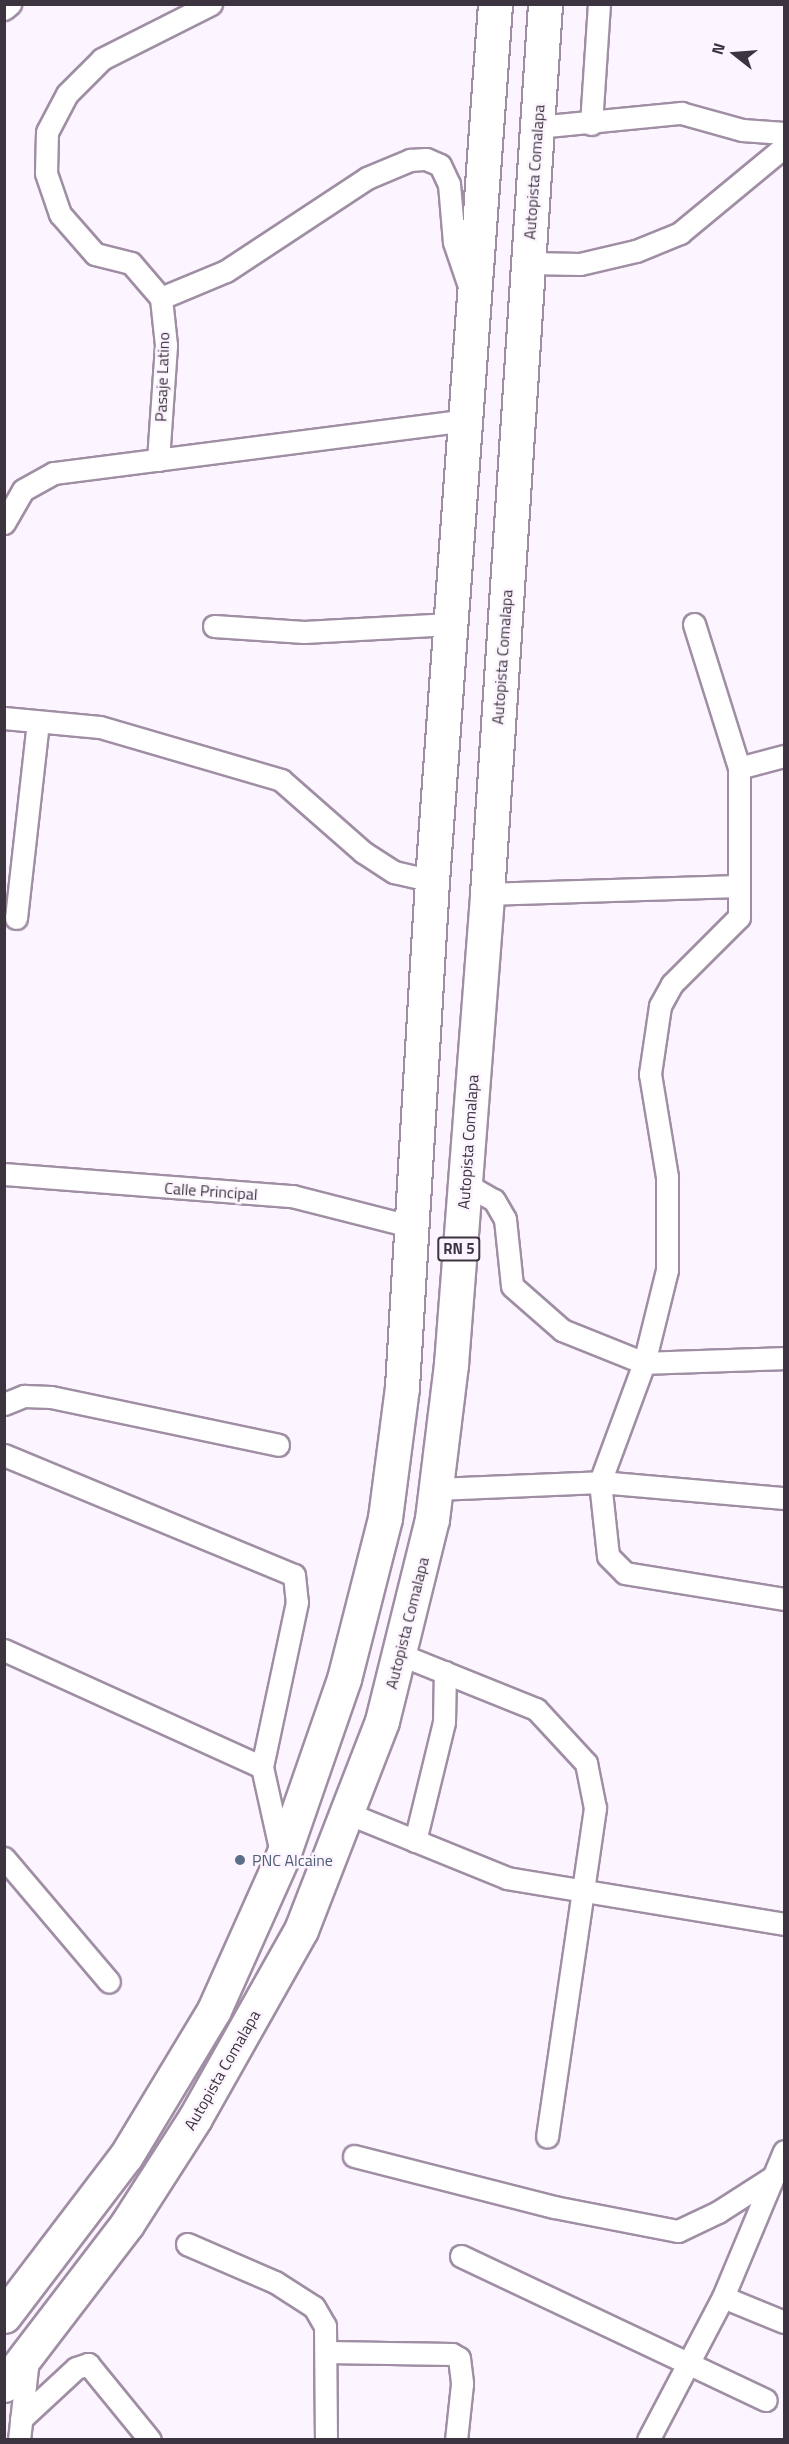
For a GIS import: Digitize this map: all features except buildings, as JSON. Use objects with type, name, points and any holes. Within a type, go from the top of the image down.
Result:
[{"type":"highway","name":"RN 5","points":[[4,2316],[126,2156],[214,2010],[282,1858],[344,1679],[385,1518],[402,1387],[414,1227],[432,881],[495,4]]},
{"type":"highway","name":"Autopista Comalapa","points":[[4,2385],[28,2358],[127,2224],[207,2098],[301,1930],[382,1721],[399,1654],[436,1489],[465,1183],[487,894],[545,4]]},
{"type":"street","points":[[4,9],[10,4]]},
{"type":"street","points":[[211,4],[102,59],[67,94],[47,132],[46,173],[60,214],[95,254],[131,263],[161,298],[226,271],[367,178],[410,160],[426,159],[440,165],[449,184],[454,242],[475,300]]},
{"type":"street","points":[[591,124],[599,4]]},
{"type":"street","points":[[537,127],[591,124],[681,113],[742,130],[784,133]]},
{"type":"street","points":[[528,263],[580,264],[636,251],[680,233],[784,147]]},
{"type":"street","name":"Pasaje Latino","points":[[158,460],[166,345],[161,298]]},
{"type":"street","points":[[4,523],[23,490],[54,473],[466,420]]},
{"type":"street","points":[[214,626],[303,632],[451,624]]},
{"type":"street","points":[[694,624],[739,768],[736,886],[739,917],[672,984],[660,1006],[650,1074],[667,1177],[666,1270],[644,1363],[600,1482],[608,1556],[624,1573],[784,1599]]},
{"type":"street","points":[[4,718],[100,727],[281,780],[363,852],[394,872],[432,881]]},
{"type":"street","points":[[16,918],[38,722]]},
{"type":"street","points":[[739,768],[784,756]]},
{"type":"street","points":[[487,894],[736,886]]},
{"type":"street","name":"Calle Principal","points":[[4,1174],[292,1196],[414,1227]]},
{"type":"street","points":[[465,1183],[494,1200],[505,1219],[512,1286],[562,1330],[644,1363],[784,1358]]},
{"type":"street","points":[[4,1404],[24,1396],[51,1396],[278,1445]]},
{"type":"street","points":[[4,1455],[294,1575],[297,1602],[262,1767],[282,1858]]},
{"type":"street","points":[[436,1489],[600,1482],[784,1498]]},
{"type":"street","points":[[4,1650],[262,1767]]},
{"type":"street","points":[[399,1654],[536,1709],[586,1763],[595,1808],[547,2137]]},
{"type":"street","points":[[415,1840],[444,1722],[445,1672]]},
{"type":"street","points":[[347,1813],[507,1878],[784,1924]]},
{"type":"street","points":[[4,1858],[109,1982]]},
{"type":"street","points":[[648,2439],[690,2364],[723,2297],[784,2151]]},
{"type":"street","points":[[354,2156],[554,2207],[678,2231],[718,2212],[771,2178]]},
{"type":"street","points":[[187,2244],[275,2282],[314,2307],[325,2326],[326,2439]]},
{"type":"street","points":[[461,2256],[766,2400]]},
{"type":"street","points":[[723,2297],[784,2322]]},
{"type":"street","points":[[326,2352],[459,2358],[462,2384],[456,2439]]},
{"type":"street","points":[[20,2429],[28,2358]]},
{"type":"street","points":[[20,2429],[76,2368],[88,2364],[150,2439]]},
{"type":"place","name":"PNC Alcaine","points":[[240,1860]]}]
